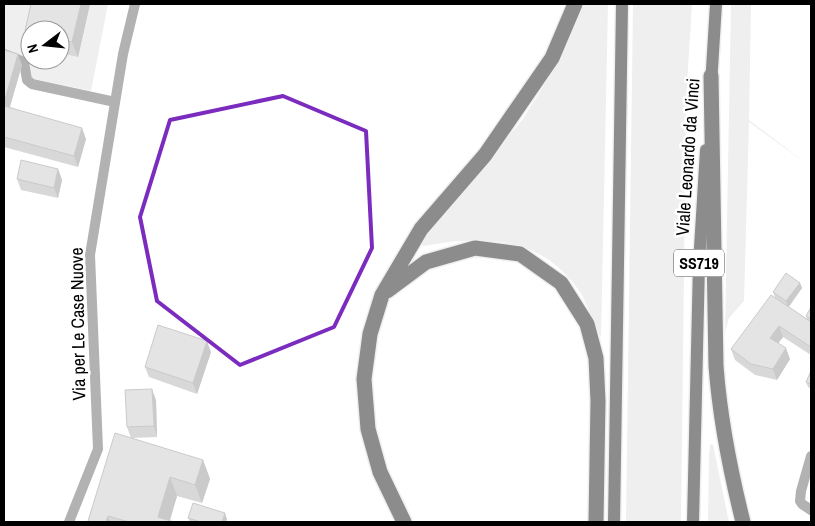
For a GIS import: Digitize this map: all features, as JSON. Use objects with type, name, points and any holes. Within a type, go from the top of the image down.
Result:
[{"type":"highway","points":[[404,522],[380,472],[368,421],[364,379],[370,334],[382,295],[421,229],[485,155],[552,58],[575,4]]},
{"type":"highway","points":[[711,76],[716,366],[719,404],[728,463],[743,522]]},
{"type":"highway","points":[[382,295],[426,262],[475,248],[520,254],[561,283],[587,324],[596,358],[598,401],[596,522]]},
{"type":"main road","points":[[614,522],[622,4]]},
{"type":"main road","name":"Viale Leonardo da Vinci","points":[[693,522],[698,264],[716,4]]},
{"type":"street","name":"Via per Le Case Nuove","points":[[70,522],[98,449],[90,255],[115,102],[135,4]]},
{"type":"street","points":[[4,54],[24,62],[27,80],[32,84],[115,102]]},
{"type":"street","points":[[811,456],[800,496],[802,504],[811,510]]},
{"type":"highlighted area","points":[[283,96],[366,131],[372,248],[334,327],[240,365],[157,301],[140,217],[170,120]]},
{"type":"shaded area","points":[[4,4],[108,4],[91,91],[30,78],[30,70],[70,70],[70,20],[20,20],[20,55],[4,50]]},
{"type":"shaded area","points":[[581,4],[608,4],[601,337],[580,292],[565,273],[548,259],[529,249],[510,243],[489,241],[446,242],[423,246],[421,243],[522,120],[545,84],[565,44]]},
{"type":"shaded area","points":[[633,4],[692,4],[686,101],[681,522],[626,522]]},
{"type":"shaded area","points":[[731,4],[751,4],[749,120],[811,167],[749,122],[744,301],[729,318],[725,332]]},
{"type":"shaded area","points":[[712,444],[729,522],[708,522],[709,454],[710,445]]},
{"type":"building","points":[[31,4],[81,4],[72,42],[70,42],[70,20],[27,20]]},
{"type":"building","points":[[4,50],[18,54],[4,103]]},
{"type":"building","points":[[4,106],[82,128],[74,156],[4,137]]},
{"type":"building","points":[[21,160],[58,169],[54,188],[17,179]]},
{"type":"building","points":[[786,273],[800,283],[786,301],[773,292]]},
{"type":"building","points":[[771,295],[811,322],[811,347],[779,326],[770,338],[786,348],[773,369],[751,364],[731,349]]},
{"type":"building","points":[[811,307],[811,319],[806,316]]},
{"type":"building","points":[[158,325],[207,341],[193,383],[145,367]]},
{"type":"building","points":[[811,371],[811,384],[806,382]]},
{"type":"building","points":[[152,389],[154,426],[127,427],[125,390]]},
{"type":"building","points":[[115,433],[203,460],[195,485],[170,477],[158,517],[174,522],[129,522],[108,516],[106,522],[88,521]]},
{"type":"building","points":[[193,503],[225,513],[222,522],[201,522],[188,518]]}]
